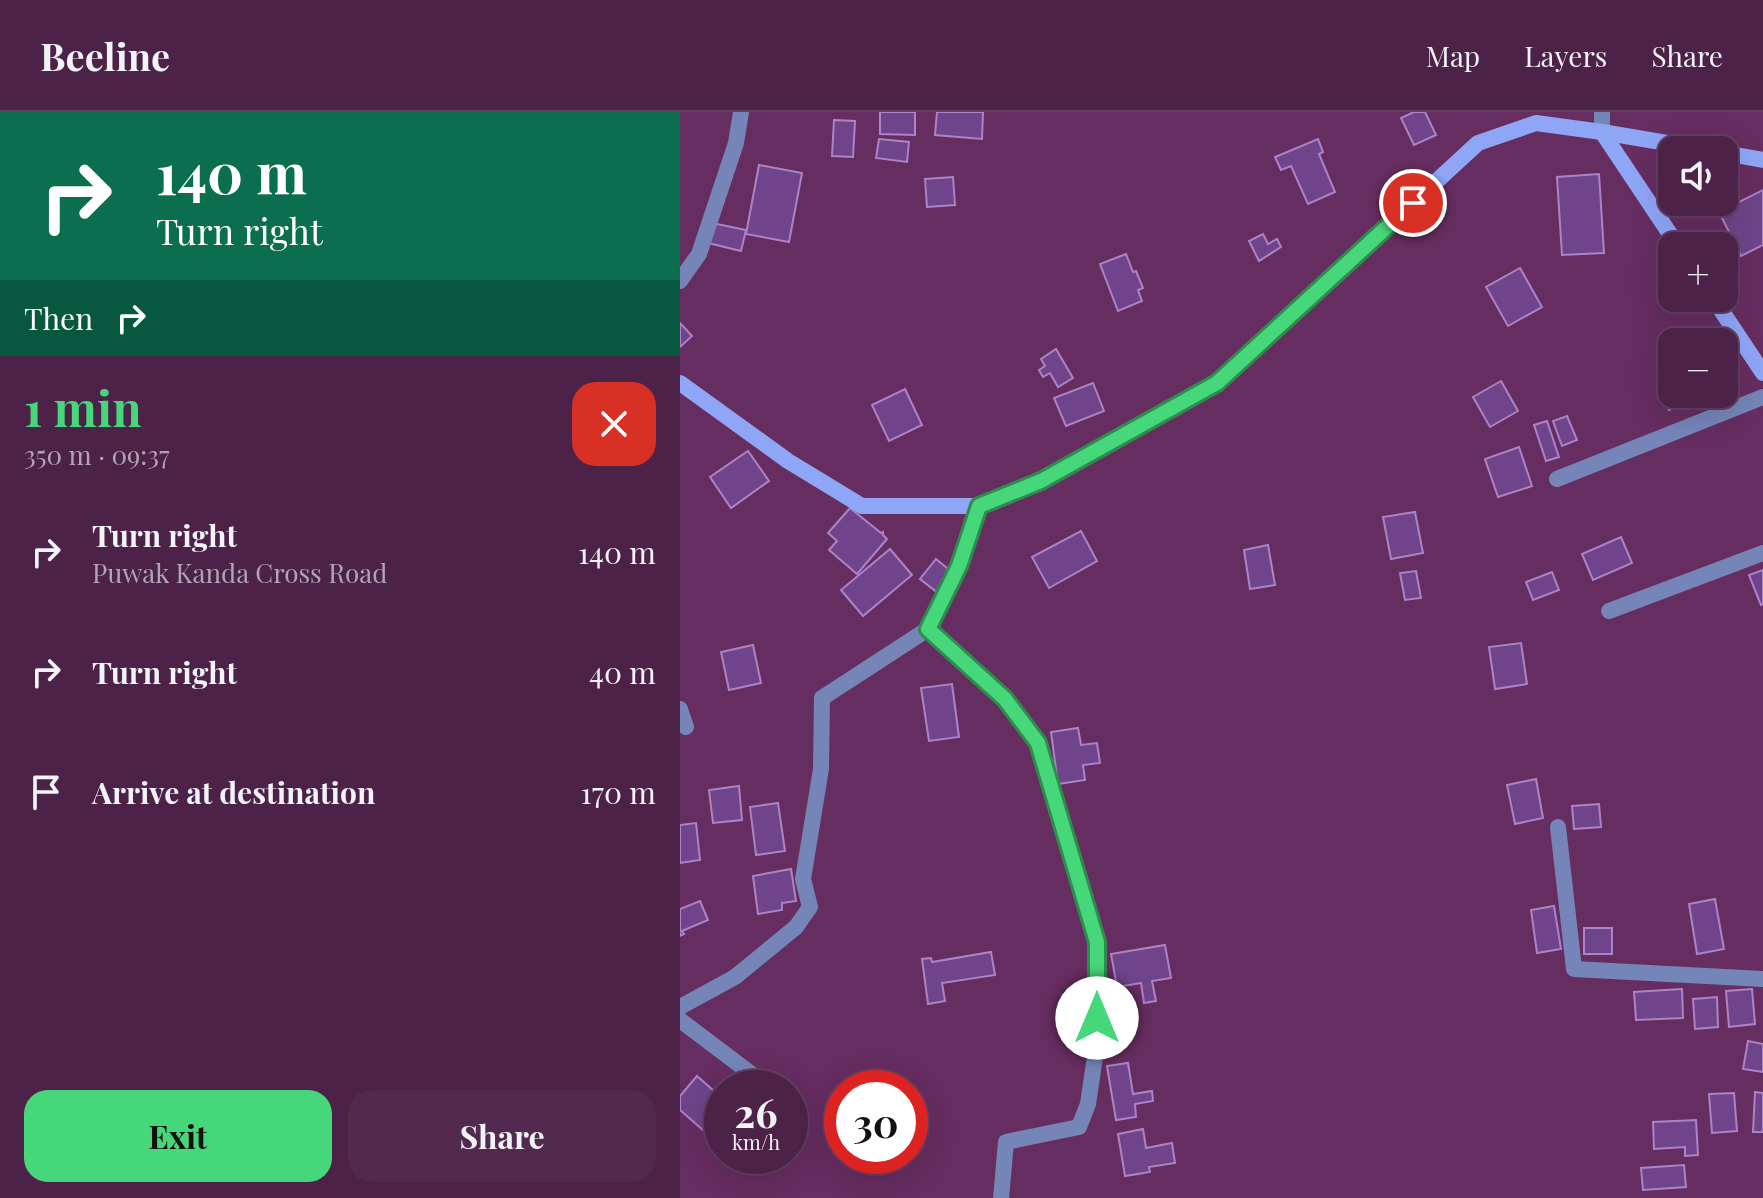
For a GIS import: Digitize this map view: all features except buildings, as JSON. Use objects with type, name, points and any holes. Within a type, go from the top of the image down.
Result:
[{"type":"street","points":[[680,281],[699,254],[736,143],[741,112]]},
{"type":"street","points":[[1602,112],[1602,132],[1669,232]]},
{"type":"street","points":[[680,383],[788,461],[862,506],[979,506],[1041,481],[1217,383],[1478,143],[1536,123],[1658,142]]},
{"type":"street","points":[[1738,156],[1763,160]]},
{"type":"street","points":[[1722,312],[1763,373]]},
{"type":"street","points":[[1557,479],[1763,397]]},
{"type":"street","points":[[680,1007],[735,977],[796,927],[810,907],[803,879],[821,769],[822,698],[928,629],[959,566],[979,506]]},
{"type":"street","points":[[1609,611],[1763,553]]},
{"type":"street","points":[[928,629],[1005,699],[1038,743],[1097,942],[1097,1043],[1088,1104],[1079,1127],[1006,1142],[1001,1198]]},
{"type":"street","points":[[680,709],[686,727]]},
{"type":"street","points":[[1558,827],[1574,969],[1763,979]]},
{"type":"street","points":[[680,1020],[746,1070]]},
{"type":"route","points":[[1097,1018],[1097,942],[1038,743],[1005,699],[928,629],[959,566],[979,506],[1041,481],[1217,383],[1413,203]]}]
